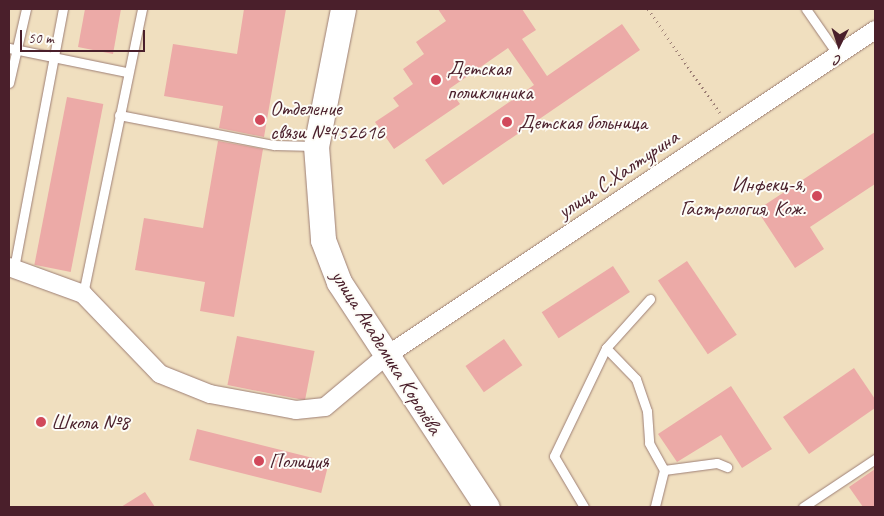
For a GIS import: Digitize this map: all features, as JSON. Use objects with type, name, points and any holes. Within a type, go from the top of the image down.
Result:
[{"type":"street","name":"улица Академика Королёва","points":[[343,9],[316,146],[323,240],[339,282],[487,507]]},
{"type":"street","name":"улица С.Халтурина","points":[[83,294],[160,374],[210,394],[296,410],[325,407],[386,356],[875,30]]},
{"type":"street","points":[[12,268],[83,294]]},
{"type":"lane","points":[[9,83],[13,49],[26,9]]},
{"type":"lane","points":[[12,268],[63,9]]},
{"type":"lane","points":[[83,294],[120,115],[126,72],[142,9]]},
{"type":"lane","points":[[806,9],[838,55]]},
{"type":"lane","points":[[13,49],[126,72]]},
{"type":"lane","points":[[120,115],[274,145],[316,146]]},
{"type":"lane","points":[[584,507],[554,456],[606,348],[650,299]]},
{"type":"lane","points":[[606,348],[636,379],[647,411],[649,443],[664,470],[655,507]]},
{"type":"lane","points":[[803,507],[875,459]]},
{"type":"lane","points":[[664,470],[717,463],[727,467]]},
{"type":"path","points":[[648,9],[722,115]]},
{"type":"building","points":[[85,9],[121,9],[113,54],[78,47]]},
{"type":"building","points":[[244,9],[286,9],[264,137],[219,128],[223,106],[164,96],[173,44],[237,54]]},
{"type":"building","points":[[438,9],[522,9],[536,30],[522,39],[547,76],[622,24],[640,50],[443,185],[425,160],[534,85],[508,48],[449,89],[460,104],[394,149],[375,122],[399,106],[393,98],[413,84],[403,69],[424,54],[416,42],[446,21]]},
{"type":"building","points":[[67,97],[103,104],[71,272],[34,265]]},
{"type":"building","name":"Инфекц-я, Гастрология, Кож.","points":[[875,132],[875,184],[810,227],[824,249],[795,268],[757,210]]},
{"type":"building","points":[[218,141],[263,149],[234,317],[200,311],[205,282],[135,270],[144,218],[203,228]]},
{"type":"building","points":[[687,261],[737,335],[708,354],[658,281]]},
{"type":"building","points":[[613,266],[630,292],[559,338],[542,312]]},
{"type":"building","points":[[237,336],[315,351],[305,400],[227,385]]},
{"type":"building","points":[[504,339],[522,365],[484,392],[465,366]]},
{"type":"building","points":[[854,368],[875,399],[875,408],[809,454],[783,417]]},
{"type":"building","points":[[731,386],[772,449],[742,468],[721,435],[677,462],[658,434]]},
{"type":"building","name":"Полиция","points":[[197,429],[329,462],[321,493],[189,460]]},
{"type":"building","points":[[875,469],[875,507],[863,507],[849,487]]},
{"type":"building","points":[[145,492],[155,507],[121,507]]},
{"type":"place","name":"Детская поликлиника","points":[[436,80]]},
{"type":"place","name":"Отделение связи №452616","points":[[260,120]]},
{"type":"place","name":"Детская больница","points":[[507,122]]},
{"type":"place","name":"Инфекц-я, Гастрология, Кож.","points":[[817,196]]},
{"type":"place","name":"Школа №8","points":[[41,422]]},
{"type":"place","name":"Полиция","points":[[259,461]]}]
